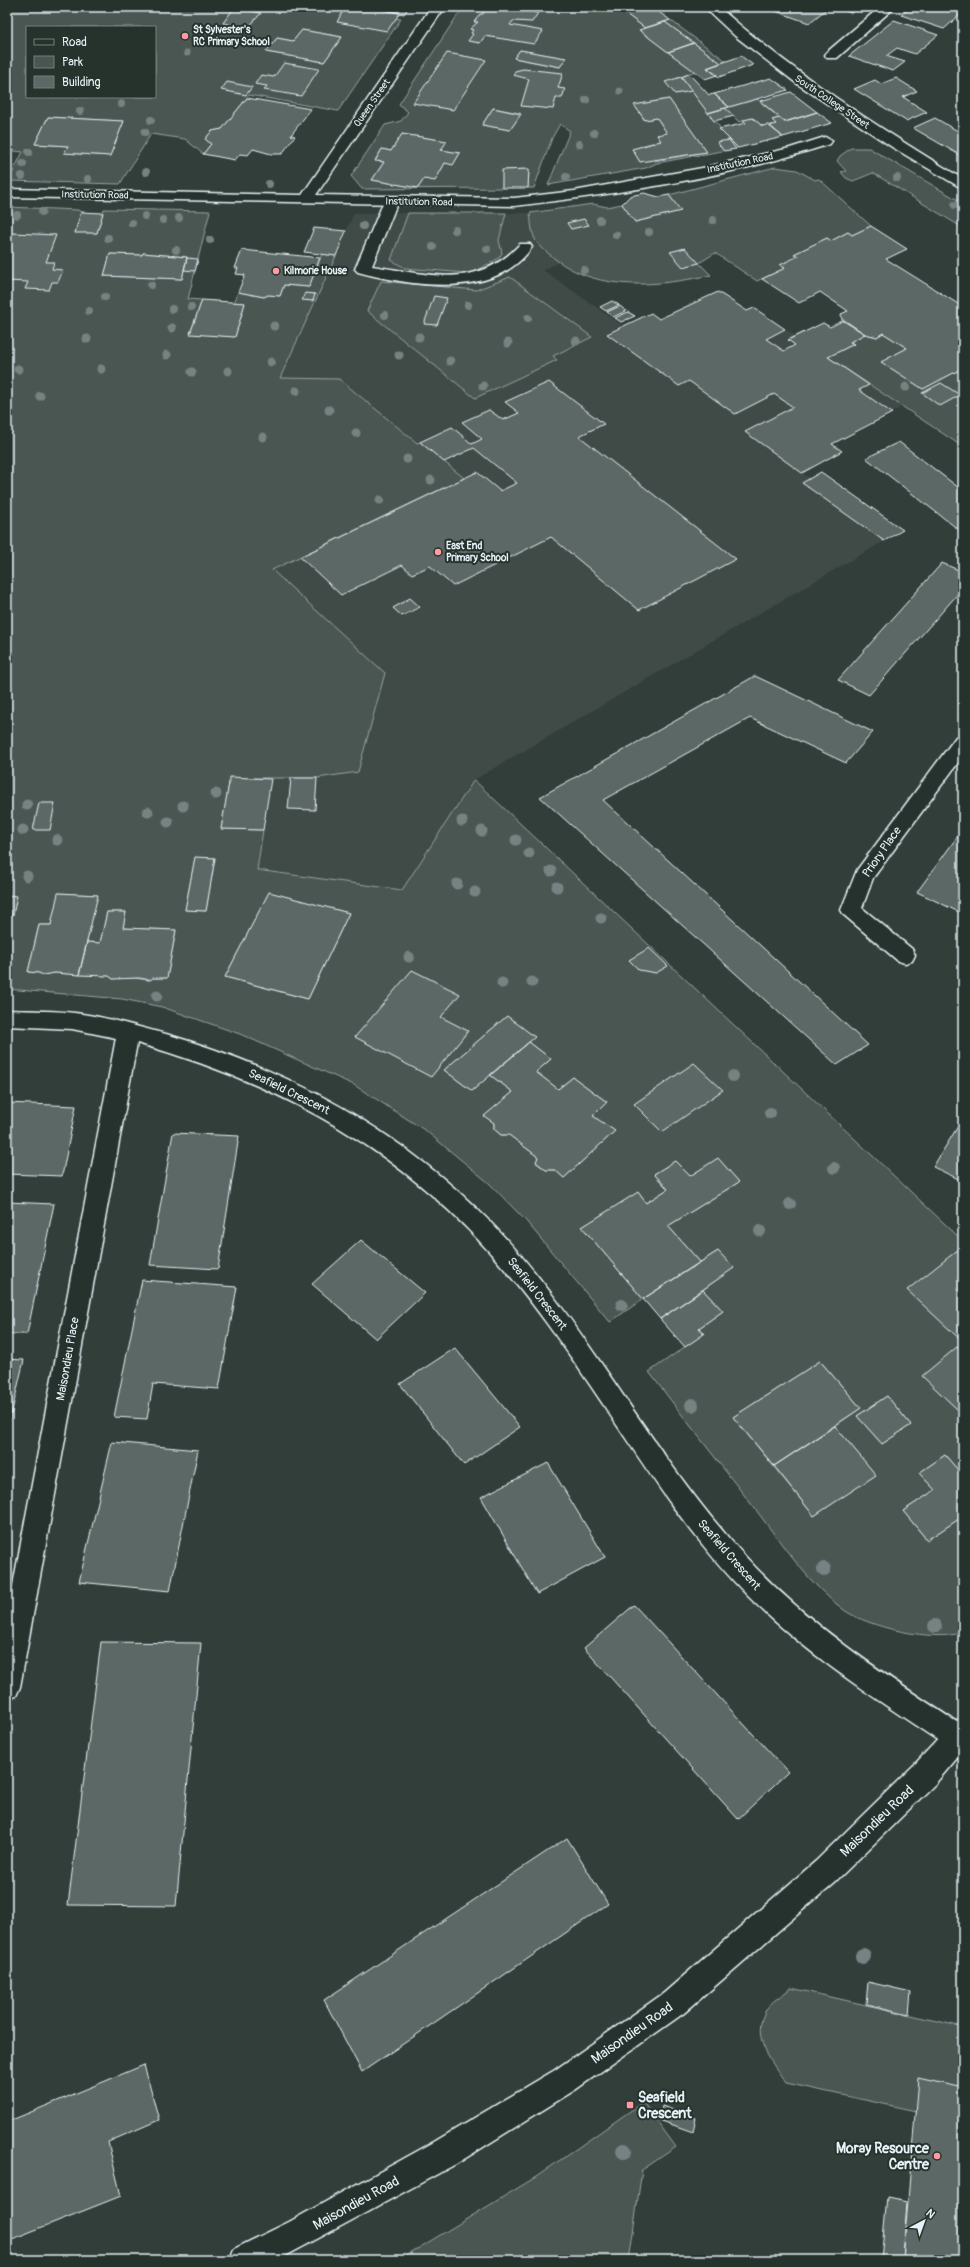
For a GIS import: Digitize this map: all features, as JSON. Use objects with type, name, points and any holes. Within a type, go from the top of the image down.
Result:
[{"type":"main road","name":"Queen Street","points":[[306,199],[438,7]]},
{"type":"main road","name":"South College Street","points":[[711,7],[744,38],[790,74],[865,125],[963,185]]},
{"type":"main road","points":[[832,55],[888,7]]},
{"type":"main road","name":"Institution Road","points":[[7,193],[514,202],[574,195],[702,172],[794,151],[825,141]]},
{"type":"main road","points":[[391,201],[363,269],[446,279],[478,278],[495,272],[512,261],[525,247]]},
{"type":"main road","name":"Priory Place","points":[[906,955],[851,910],[864,874],[963,742]]},
{"type":"main road","name":"Seafield Crescent","points":[[7,1018],[80,1022],[128,1032],[218,1060],[311,1102],[373,1136],[433,1183],[476,1222],[530,1284],[582,1354],[682,1499],[734,1564],[772,1603],[810,1635],[875,1682],[960,1734]]},
{"type":"main road","name":"Maisondieu Place","points":[[7,1687],[128,1032]]},
{"type":"main road","name":"Maisondieu Road","points":[[245,2260],[300,2233],[452,2150],[565,2080],[669,2008],[740,1948],[826,1871],[925,1774],[960,1734]]},
{"type":"shaded area","name":"East End Primary School","points":[[354,213],[530,213],[534,237],[547,253],[560,262],[543,270],[623,326],[651,313],[659,319],[718,292],[747,311],[754,308],[902,407],[833,444],[842,451],[802,473],[810,478],[821,472],[903,530],[474,780],[403,890],[257,870],[271,779],[182,776],[280,378]]},
{"type":"green space","points":[[7,7],[345,7],[341,13],[401,19],[338,111],[249,95],[222,129],[212,131],[205,139],[211,144],[203,154],[185,139],[151,134],[120,184],[8,181],[23,152],[7,150],[7,128],[12,118],[7,118]],"holes":[[[234,8],[261,13],[248,28],[224,23]],[[302,30],[342,37],[324,62],[266,52],[277,38],[293,41]],[[48,117],[124,121],[110,156],[65,153],[68,146],[35,144]]]},
{"type":"green space","points":[[463,7],[635,7],[622,11],[645,28],[640,31],[695,71],[681,77],[738,148],[657,163],[646,168],[548,185],[570,131],[560,124],[552,138],[534,188],[528,188],[529,169],[503,170],[502,188],[362,189],[351,176],[385,125],[401,121],[408,112],[399,104]],"holes":[[[520,50],[565,59],[560,67],[514,58]],[[669,99],[706,152],[655,161],[643,145],[661,141],[657,135],[667,133],[657,118],[644,120],[635,105]],[[493,108],[520,113],[510,130],[482,125]],[[402,134],[446,141],[441,150],[460,153],[453,164],[445,163],[435,180],[424,179],[418,188],[372,180],[384,162],[375,160],[382,149],[391,151]]]},
{"type":"green space","points":[[670,20],[726,61],[721,63],[665,22]]},
{"type":"green space","points":[[757,99],[779,118],[772,120],[776,124],[762,126],[753,118],[739,122],[725,108]]},
{"type":"green space","points":[[851,148],[869,148],[963,203],[963,228],[873,173],[853,181],[846,178],[841,172],[846,171],[837,161],[840,156]]},
{"type":"green space","points":[[775,167],[797,170],[815,180],[819,179],[871,226],[852,235],[848,232],[831,241],[827,238],[794,254],[798,256],[780,265],[785,268],[757,281],[715,253],[699,263],[711,275],[651,284],[610,282],[572,270],[543,249],[535,240],[533,234],[530,213],[593,204],[607,207],[622,204],[635,222],[680,211],[669,195]]},
{"type":"green space","points":[[7,207],[78,210],[81,212],[75,232],[97,233],[104,209],[210,211],[188,299],[202,300],[190,333],[235,337],[245,303],[234,303],[238,292],[264,297],[268,295],[280,296],[284,285],[309,287],[322,254],[336,256],[280,378],[339,379],[417,443],[420,442],[464,478],[272,570],[385,673],[358,772],[317,778],[230,778],[221,829],[263,830],[257,870],[402,890],[474,780],[963,1241],[963,1476],[945,1455],[919,1473],[935,1490],[903,1511],[927,1540],[959,1519],[963,1524],[963,1632],[951,1635],[936,1636],[902,1632],[869,1622],[844,1610],[820,1589],[788,1552],[649,1372],[703,1334],[699,1328],[723,1311],[703,1290],[733,1268],[718,1251],[700,1262],[668,1226],[739,1182],[718,1159],[690,1176],[675,1161],[654,1174],[668,1189],[646,1203],[638,1193],[582,1227],[643,1299],[610,1322],[526,1221],[489,1183],[426,1131],[354,1085],[240,1034],[162,1007],[122,999],[7,989]],"holes":[[[143,253],[187,257],[182,279],[104,276],[110,254],[142,255]],[[195,858],[215,858],[206,911],[185,910]],[[59,893],[97,895],[87,942],[100,943],[107,912],[126,912],[123,928],[176,930],[167,978],[153,978],[149,980],[124,977],[113,979],[109,976],[55,973],[43,975],[28,972],[39,925],[51,925]],[[269,893],[349,913],[308,999],[225,977]],[[507,1016],[529,1042],[551,1059],[536,1072],[558,1089],[573,1077],[607,1102],[593,1116],[614,1132],[564,1178],[555,1170],[546,1170],[536,1163],[538,1157],[509,1135],[501,1135],[494,1129],[494,1123],[485,1116],[513,1092],[490,1075],[472,1091],[444,1070]],[[820,1361],[861,1408],[835,1426],[875,1475],[814,1516],[733,1417]],[[887,1396],[911,1425],[882,1444],[857,1416]]]},
{"type":"green space","points":[[408,213],[506,213],[499,240],[502,253],[499,258],[478,270],[466,273],[405,268],[391,260]]},
{"type":"green space","points":[[510,277],[592,337],[553,356],[557,360],[475,398],[367,311],[381,281],[476,290]]},
{"type":"green space","points":[[883,333],[907,348],[882,362],[923,389],[963,368],[963,447],[828,357],[854,344],[850,342],[865,334],[877,337]]},
{"type":"green space","points":[[791,1988],[963,2027],[963,2088],[916,2111],[786,2083],[764,2048],[760,2030],[762,2020],[768,2007]]},
{"type":"green space","points":[[643,2102],[676,2147],[642,2170],[629,2260],[399,2260],[536,2177]]},
{"type":"building","points":[[345,7],[366,7],[400,13],[387,31],[337,22]]},
{"type":"building","points":[[387,7],[409,7],[404,14],[385,10]]},
{"type":"building","points":[[485,7],[516,7],[532,9],[530,11],[538,13],[532,22],[513,21],[510,25],[543,31],[534,44],[485,36],[480,43],[468,41],[473,34],[471,33],[473,30],[470,29],[478,22],[474,22],[480,14],[483,14]]},
{"type":"building","points":[[635,7],[652,7],[670,20],[645,28],[622,11]]},
{"type":"building","points":[[764,7],[829,7],[809,23]]},
{"type":"building","points":[[834,7],[859,7],[851,13]]},
{"type":"building","points":[[911,7],[963,7],[963,12],[944,29],[901,15]]},
{"type":"building","points":[[234,8],[261,13],[248,28],[223,23]]},
{"type":"building","points":[[894,20],[938,35],[915,54],[897,48],[886,56],[905,62],[893,71],[849,56]]},
{"type":"building","points":[[665,22],[694,43],[668,52],[639,30]]},
{"type":"building","points":[[302,30],[342,37],[324,62],[266,52],[277,38],[293,41]]},
{"type":"building","points":[[694,43],[721,63],[707,68],[717,75],[705,79],[668,52]]},
{"type":"building","points":[[520,50],[566,58],[560,67],[514,58]]},
{"type":"building","points":[[447,53],[486,60],[453,110],[413,103]]},
{"type":"building","points":[[741,56],[753,65],[719,77],[707,68]]},
{"type":"building","points":[[284,63],[319,69],[301,96],[264,90],[267,86],[255,84],[261,75],[274,77]]},
{"type":"building","points":[[523,69],[563,73],[558,88],[565,89],[562,98],[556,98],[553,109],[521,106],[529,79],[513,75],[515,71]]},
{"type":"building","points":[[689,74],[709,95],[714,94],[729,107],[708,113],[681,77]]},
{"type":"building","points":[[681,77],[692,91],[675,94],[665,82]]},
{"type":"building","points":[[771,78],[788,90],[729,107],[714,94]]},
{"type":"building","points":[[896,78],[917,91],[903,97],[927,112],[906,121],[854,89],[875,80],[881,84]]},
{"type":"building","points":[[227,82],[252,87],[246,95],[221,90]]},
{"type":"building","points":[[791,92],[817,112],[785,122],[760,101]]},
{"type":"building","points":[[247,98],[311,109],[291,135],[295,136],[282,154],[271,154],[253,149],[248,155],[240,154],[235,160],[203,154],[211,144],[205,139],[212,131],[222,129]]},
{"type":"building","points":[[669,99],[707,152],[640,162],[632,149],[661,141],[657,135],[667,133],[657,118],[645,120],[634,105]]},
{"type":"building","points":[[493,108],[521,114],[510,130],[482,125]]},
{"type":"building","points":[[725,108],[734,116],[714,121],[708,113]]},
{"type":"building","points":[[817,112],[832,123],[783,137],[770,126],[776,124],[772,120],[779,118],[785,122]]},
{"type":"building","points":[[48,117],[124,121],[110,156],[64,153],[68,146],[35,144]]},
{"type":"building","points":[[753,118],[762,126],[768,125],[783,137],[738,148],[719,129],[746,123],[743,120]]},
{"type":"building","points":[[935,118],[963,134],[963,157],[913,128]]},
{"type":"building","points":[[402,134],[447,141],[441,150],[460,153],[453,165],[445,163],[435,181],[424,179],[418,188],[372,180],[384,162],[375,161],[382,149],[391,151]]},
{"type":"building","points":[[729,140],[736,149],[724,151],[717,142]]},
{"type":"building","points":[[529,169],[528,188],[502,188],[502,170]]},
{"type":"building","points":[[644,193],[659,197],[669,195],[681,211],[635,222],[622,204],[630,196]]},
{"type":"building","points":[[81,212],[103,213],[97,233],[75,233]]},
{"type":"building","points":[[584,219],[589,225],[571,229],[567,223]]},
{"type":"building","points":[[871,226],[907,249],[886,259],[963,307],[963,368],[923,389],[881,362],[907,348],[883,333],[877,337],[865,334],[842,320],[841,314],[848,311],[820,292],[799,303],[762,279],[785,268],[780,265],[798,256],[794,254],[827,238],[831,241],[848,232],[852,235]]},
{"type":"building","points":[[314,228],[346,231],[336,256],[304,252]]},
{"type":"building","points":[[13,233],[56,235],[46,262],[54,262],[52,269],[63,270],[58,282],[52,282],[49,290],[25,289],[28,282],[7,281],[7,244]]},
{"type":"building","points":[[685,248],[699,263],[683,267],[670,252]]},
{"type":"building","name":"Kilmorie House","points":[[242,250],[320,258],[309,287],[284,285],[280,296],[268,295],[264,297],[238,292],[245,275],[236,274],[238,268],[235,268]]},
{"type":"building","points":[[143,253],[187,257],[182,279],[104,276],[110,254],[142,255]]},
{"type":"building","points":[[187,258],[198,259],[195,271],[184,270]]},
{"type":"building","points":[[718,292],[747,311],[754,308],[785,329],[766,339],[784,351],[795,345],[788,340],[823,323],[830,327],[844,320],[865,334],[850,342],[854,344],[828,357],[869,385],[859,390],[892,413],[832,444],[842,451],[802,473],[745,432],[793,407],[774,394],[735,414],[689,381],[679,386],[607,334],[651,313],[659,319]]},
{"type":"building","points":[[305,293],[315,294],[313,301],[302,300]]},
{"type":"building","points":[[434,296],[447,298],[437,325],[424,324]]},
{"type":"building","points":[[202,300],[245,303],[235,337],[190,334]]},
{"type":"building","points":[[612,301],[619,305],[606,311],[600,307]]},
{"type":"building","points":[[620,306],[626,311],[613,317],[607,312]]},
{"type":"building","points":[[628,312],[635,316],[621,322],[615,318]]},
{"type":"building","points":[[549,382],[604,424],[579,436],[736,559],[639,610],[551,537],[453,586],[430,566],[412,574],[402,565],[341,595],[300,557],[477,472],[500,491],[517,483],[474,448],[444,462],[420,442],[452,427],[472,444],[482,439],[462,422],[489,410],[503,420],[519,413],[505,402]]},
{"type":"building","points":[[941,383],[960,395],[940,406],[922,393]]},
{"type":"building","points":[[899,442],[963,491],[963,533],[866,458]]},
{"type":"building","points":[[821,472],[903,530],[884,541],[802,483]]},
{"type":"building","points":[[942,563],[963,572],[963,588],[869,695],[838,680]]},
{"type":"building","points":[[410,598],[420,607],[402,616],[393,608]]},
{"type":"building","points":[[755,676],[873,732],[846,763],[750,718],[603,800],[868,1045],[837,1065],[540,797]]},
{"type":"building","points":[[230,777],[271,779],[263,830],[221,829]]},
{"type":"building","points":[[291,778],[317,778],[315,810],[288,809]]},
{"type":"building","points":[[39,803],[55,803],[50,830],[33,830]]},
{"type":"building","points":[[963,829],[963,914],[917,892]]},
{"type":"building","points":[[195,857],[215,858],[206,911],[185,910]]},
{"type":"building","points":[[269,892],[349,913],[308,999],[225,977]]},
{"type":"building","points":[[58,893],[98,895],[79,975],[55,973],[43,975],[28,972],[39,925],[51,925]]},
{"type":"building","points":[[7,895],[17,896],[13,915],[7,915]]},
{"type":"building","points":[[107,912],[126,912],[123,928],[176,930],[167,978],[153,978],[150,980],[139,978],[113,979],[109,976],[79,975],[87,942],[100,943]]},
{"type":"building","points":[[649,948],[668,966],[656,973],[639,970],[629,960]]},
{"type":"building","points":[[412,970],[460,994],[441,1017],[468,1031],[431,1077],[355,1037]]},
{"type":"building","points":[[507,1016],[535,1037],[472,1091],[444,1070]]},
{"type":"building","points":[[529,1042],[551,1059],[536,1072],[558,1089],[573,1077],[607,1102],[593,1116],[615,1131],[564,1178],[555,1170],[546,1170],[536,1162],[538,1157],[509,1135],[501,1135],[494,1129],[494,1123],[484,1116],[513,1092],[490,1075]]},
{"type":"building","points":[[694,1063],[723,1090],[662,1132],[634,1104]]},
{"type":"building","points":[[7,1103],[76,1106],[62,1176],[7,1174]]},
{"type":"building","points":[[963,1118],[963,1181],[933,1167]]},
{"type":"building","points":[[173,1133],[239,1136],[218,1269],[150,1265]]},
{"type":"building","points":[[718,1158],[739,1182],[668,1226],[700,1262],[643,1299],[582,1227],[638,1192],[646,1203],[668,1189],[654,1174],[675,1161],[690,1176]]},
{"type":"building","points":[[7,1202],[54,1204],[27,1334],[7,1334]]},
{"type":"building","points":[[361,1240],[425,1293],[376,1339],[312,1284]]},
{"type":"building","points":[[959,1249],[963,1253],[963,1342],[907,1290]]},
{"type":"building","points":[[718,1251],[734,1268],[660,1319],[643,1299]]},
{"type":"building","points":[[142,1280],[237,1287],[219,1389],[153,1384],[147,1419],[114,1417]]},
{"type":"building","points":[[703,1290],[723,1311],[699,1328],[704,1334],[685,1347],[660,1319]]},
{"type":"building","points":[[963,1342],[963,1405],[958,1410],[922,1376]]},
{"type":"building","points":[[455,1348],[520,1427],[464,1465],[400,1384]]},
{"type":"building","points":[[7,1359],[24,1360],[7,1432]]},
{"type":"building","points":[[820,1361],[861,1408],[774,1466],[733,1417]]},
{"type":"building","points":[[887,1396],[911,1425],[882,1444],[857,1416]]},
{"type":"building","points":[[835,1426],[876,1475],[814,1516],[774,1466]]},
{"type":"building","points":[[112,1442],[198,1450],[170,1591],[79,1582]]},
{"type":"building","points":[[945,1455],[963,1476],[963,1524],[959,1519],[927,1540],[903,1511],[935,1490],[919,1473]]},
{"type":"building","points":[[548,1463],[605,1557],[537,1594],[481,1497]]},
{"type":"building","points":[[634,1605],[788,1772],[738,1819],[584,1648]]},
{"type":"building","points":[[101,1642],[201,1643],[176,1906],[68,1905]]},
{"type":"building","points":[[567,1838],[608,1904],[362,2072],[324,2000]]},
{"type":"building","points":[[868,1982],[911,1992],[909,2014],[866,2004]]},
{"type":"building","points":[[144,2065],[159,2120],[108,2142],[121,2196],[7,2241],[7,2122]]},
{"type":"building","name":"Moray Resource Centre","points":[[918,2078],[963,2088],[963,2260],[903,2260]]},
{"type":"building","points":[[662,2106],[696,2118],[693,2132],[659,2120]]},
{"type":"building","points":[[887,2197],[907,2201],[903,2260],[881,2260]]},
{"type":"place","name":"St Sylvester's RC Primary School","points":[[185,36]]},
{"type":"place","name":"Kilmorie House","points":[[276,271]]},
{"type":"place","name":"East End Primary School","points":[[438,552]]},
{"type":"place","name":"Seafield Crescent","points":[[630,2105]]},
{"type":"place","name":"Moray Resource Centre","points":[[937,2156]]}]
